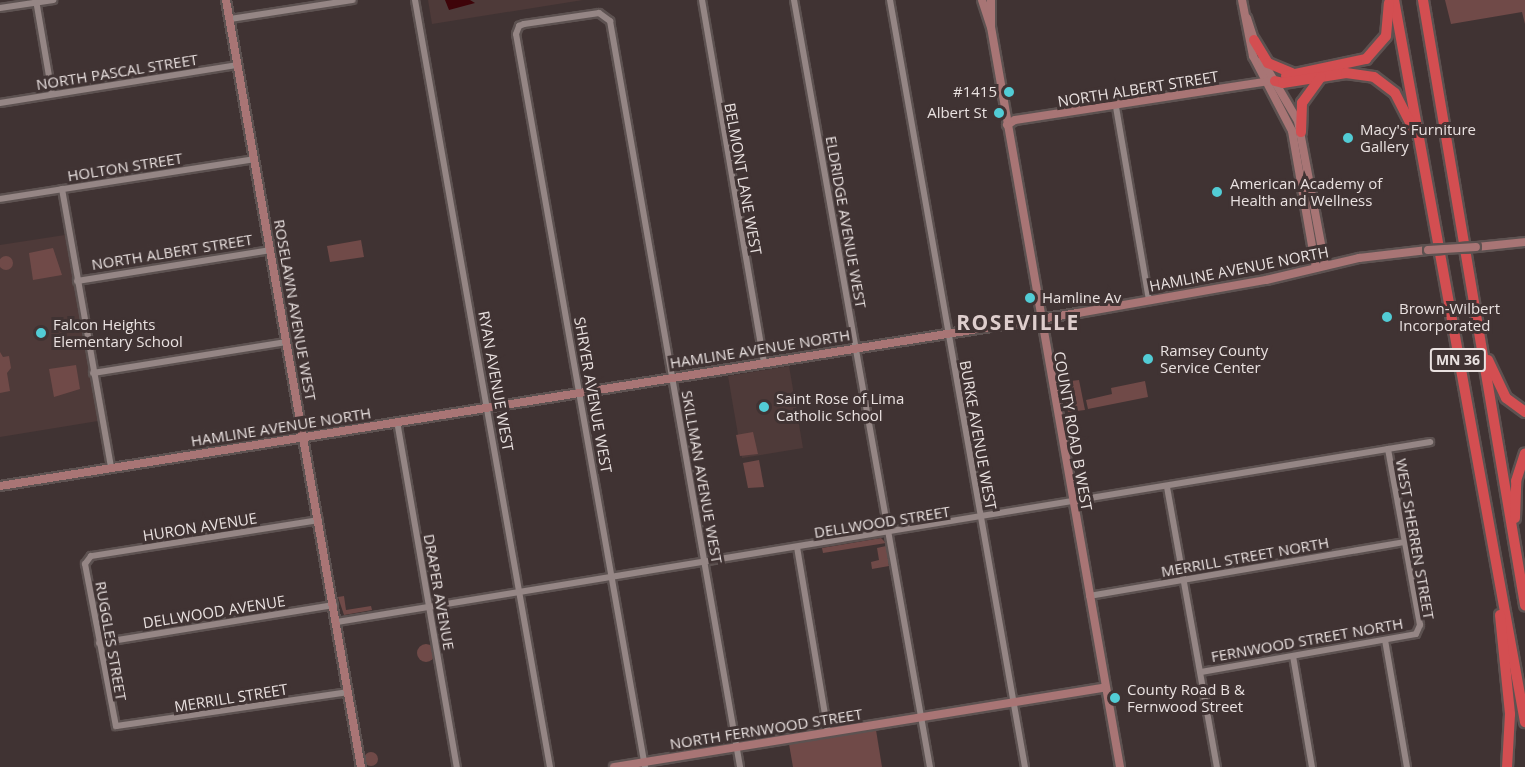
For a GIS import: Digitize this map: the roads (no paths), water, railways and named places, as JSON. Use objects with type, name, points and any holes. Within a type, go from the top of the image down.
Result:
[{"type":"highway","points":[[1270,81],[1359,62],[1372,55],[1386,36],[1389,0]]},
{"type":"highway","name":"MN 36","points":[[1394,0],[1525,722]]},
{"type":"highway","name":"MN 36","points":[[1423,0],[1525,605]]},
{"type":"highway","points":[[1254,40],[1268,63],[1282,71],[1299,73]]},
{"type":"highway","points":[[1270,81],[1357,72],[1389,86],[1409,118],[1425,167]]},
{"type":"highway","points":[[1301,132],[1302,103],[1321,77]]},
{"type":"highway","points":[[1476,320],[1498,386],[1525,412]]},
{"type":"highway","points":[[1516,557],[1516,481],[1525,453]]},
{"type":"highway","points":[[1494,552],[1510,714],[1507,767]]},
{"type":"street","points":[[0,8],[53,0]]},
{"type":"street","name":"ROSELAWN AVENUE WEST","points":[[226,0],[362,767]]},
{"type":"street","points":[[230,19],[352,0]]},
{"type":"street","name":"RYAN AVENUE WEST","points":[[415,0],[489,407],[550,767]]},
{"type":"street","name":"BELMONT LANE WEST","points":[[702,0],[764,362]]},
{"type":"street","name":"ELDRIDGE AVENUE WEST","points":[[794,0],[930,767]]},
{"type":"street","name":"BURKE AVENUE WEST","points":[[890,0],[1025,767]]},
{"type":"street","name":"COUNTY ROAD B WEST","points":[[982,0],[991,27],[1072,503],[1120,767]]},
{"type":"street","name":"COUNTY ROAD B WEST","points":[[991,0],[991,27]]},
{"type":"street","points":[[1242,0],[1248,42],[1301,132],[1320,267]]},
{"type":"street","points":[[36,1],[52,94]]},
{"type":"street","points":[[1244,12],[1292,131],[1320,267]]},
{"type":"street","name":"SKILLMAN AVENUE WEST","points":[[518,28],[606,14],[610,21],[740,767]]},
{"type":"street","name":"SHRYER AVENUE WEST","points":[[518,28],[644,765]]},
{"type":"street","name":"NORTH PASCAL STREET","points":[[0,103],[238,65]]},
{"type":"street","name":"NORTH ALBERT STREET","points":[[1007,125],[1015,120],[1116,107],[1270,81]]},
{"type":"street","points":[[1116,107],[1149,300]]},
{"type":"street","name":"HOLTON STREET","points":[[0,199],[254,159]]},
{"type":"street","points":[[62,189],[111,468]]},
{"type":"street","name":"HAMLINE AVENUE NORTH","points":[[0,486],[1149,300],[1320,267],[1428,250],[1525,242]]},
{"type":"street","name":"NORTH ALBERT STREET","points":[[77,281],[270,250]]},
{"type":"street","points":[[93,374],[287,342]]},
{"type":"street","name":"DRAPER AVENUE","points":[[397,422],[457,767]]},
{"type":"street","name":"DELLWOOD STREET","points":[[337,622],[981,518],[1430,442]]},
{"type":"street","name":"WEST SHERREN STREET","points":[[1388,449],[1420,625],[1416,634]]},
{"type":"street","points":[[1167,487],[1218,767]]},
{"type":"street","name":"HURON AVENUE","points":[[87,559],[319,520]]},
{"type":"street","name":"MERRILL STREET NORTH","points":[[1089,596],[1405,542]]},
{"type":"street","points":[[797,547],[828,732]]},
{"type":"street","name":"RUGGLES STREET","points":[[87,559],[99,643],[116,726]]},
{"type":"street","name":"DELLWOOD AVENUE","points":[[99,643],[334,605]]},
{"type":"street","name":"FERNWOOD STREET NORTH","points":[[1201,672],[1416,634]]},
{"type":"street","points":[[1385,640],[1407,767]]},
{"type":"street","points":[[1293,656],[1312,767]]},
{"type":"street","points":[[921,717],[1106,687]]},
{"type":"street","name":"MERRILL STREET","points":[[116,726],[348,692]]},
{"type":"street","name":"NORTH FERNWOOD STREET","points":[[614,767],[644,765],[737,747],[921,717]]},
{"type":"place","name":"#1415","points":[[1009,92]]},
{"type":"place","name":"Albert St","points":[[999,113]]},
{"type":"place","name":"Macy's Furniture Gallery","points":[[1348,138]]},
{"type":"place","name":"American Academy of Health and Wellness","points":[[1217,192]]},
{"type":"place","name":"Hamline Av","points":[[1030,298]]},
{"type":"place","name":"Brown-Wilbert Incorporated","points":[[1387,317]]},
{"type":"place","name":"Falcon Heights Elementary School","points":[[41,333]]},
{"type":"place","name":"Ramsey County Service Center","points":[[1148,359]]},
{"type":"place","name":"Saint Rose of Lima Catholic School","points":[[764,407]]},
{"type":"place","name":"County Road B & Fernwood Street","points":[[1115,698]]},
{"type":"district","name":"ROSEVILLE","points":[[1018,322]]}]
